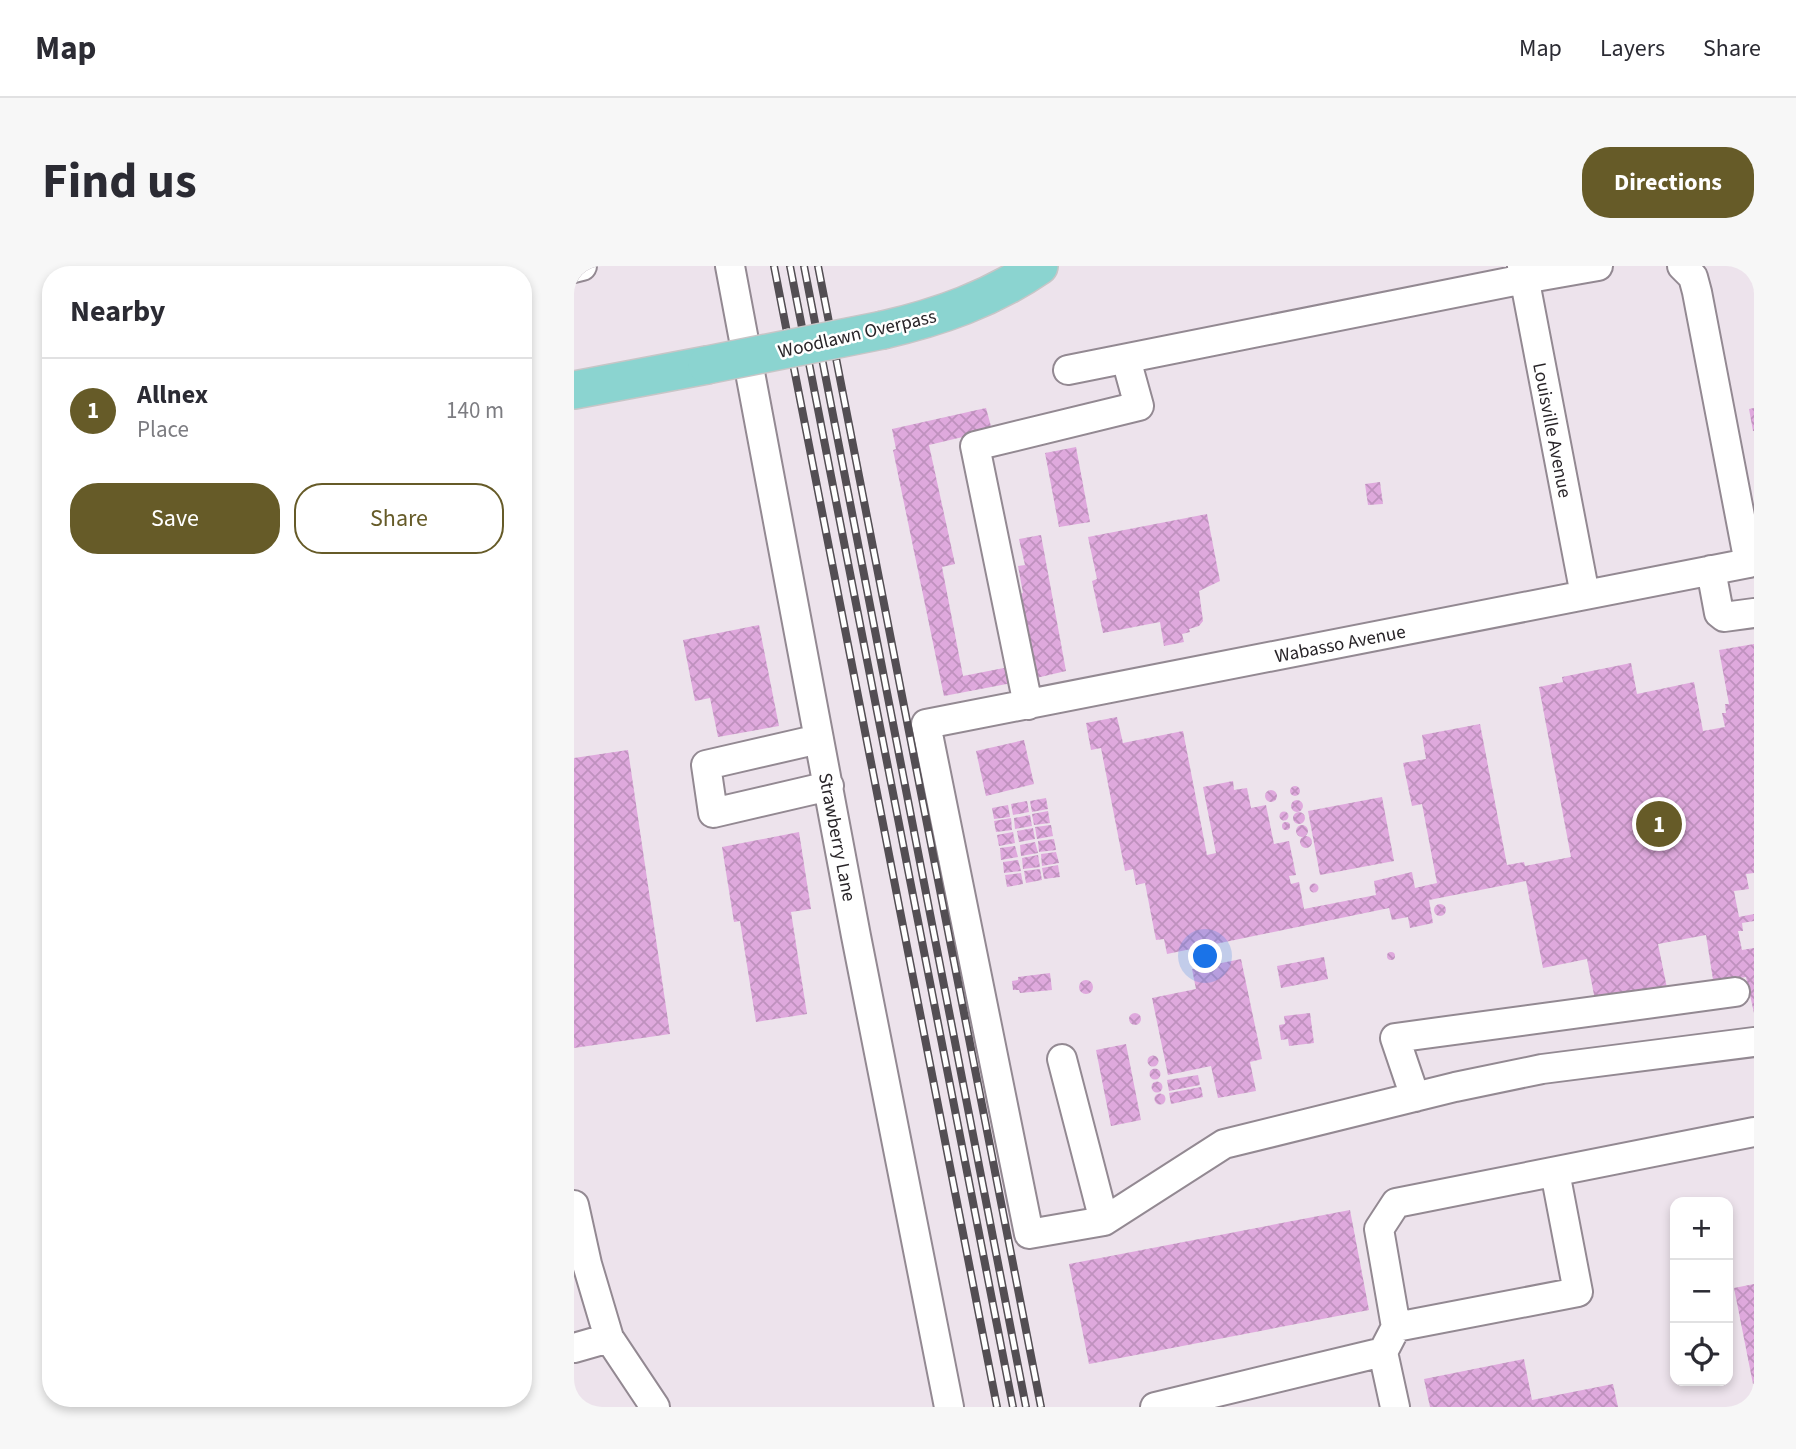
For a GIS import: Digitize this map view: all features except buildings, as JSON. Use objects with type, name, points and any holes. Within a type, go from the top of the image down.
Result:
[{"type":"main road","name":"Woodlawn Overpass","points":[[574,390],[883,330],[940,315],[995,293],[1039,266]]},
{"type":"street","points":[[574,268],[582,266]]},
{"type":"street","name":"Strawberry Lane","points":[[730,266],[830,786],[856,936],[949,1407]]},
{"type":"street","points":[[1068,370],[1523,272],[1598,266]]},
{"type":"street","points":[[1682,266],[1693,277],[1697,292],[1751,563]]},
{"type":"street","name":"Louisville Avenue","points":[[1523,272],[1585,595]]},
{"type":"street","points":[[1028,705],[975,446],[1139,406],[1126,359]]},
{"type":"street","name":"Wabasso Avenue","points":[[1104,1221],[1029,1234],[926,724],[1751,563]]},
{"type":"street","points":[[1711,570],[1719,612],[1724,617],[1754,613]]},
{"type":"street","points":[[819,738],[706,765],[713,813],[830,786]]},
{"type":"street","points":[[1415,1097],[1395,1038],[1735,992]]},
{"type":"street","points":[[1062,1059],[1104,1221],[1224,1144],[1542,1069],[1754,1042]]},
{"type":"street","points":[[1395,1407],[1383,1352],[1396,1326],[1379,1229],[1396,1203],[1754,1132]]},
{"type":"street","points":[[1396,1326],[1578,1292],[1555,1172]]},
{"type":"street","points":[[574,1205],[581,1267],[609,1338],[655,1407]]},
{"type":"street","points":[[574,1348],[609,1338]]},
{"type":"street","points":[[1155,1407],[1383,1352]]},
{"type":"railway","points":[[774,266],[997,1407]]},
{"type":"railway","points":[[790,266],[1013,1407]]},
{"type":"railway","points":[[804,266],[1026,1407]]},
{"type":"railway","points":[[818,266],[1041,1407]]},
{"type":"place","name":"Allnex","points":[[1659,824]]}]
